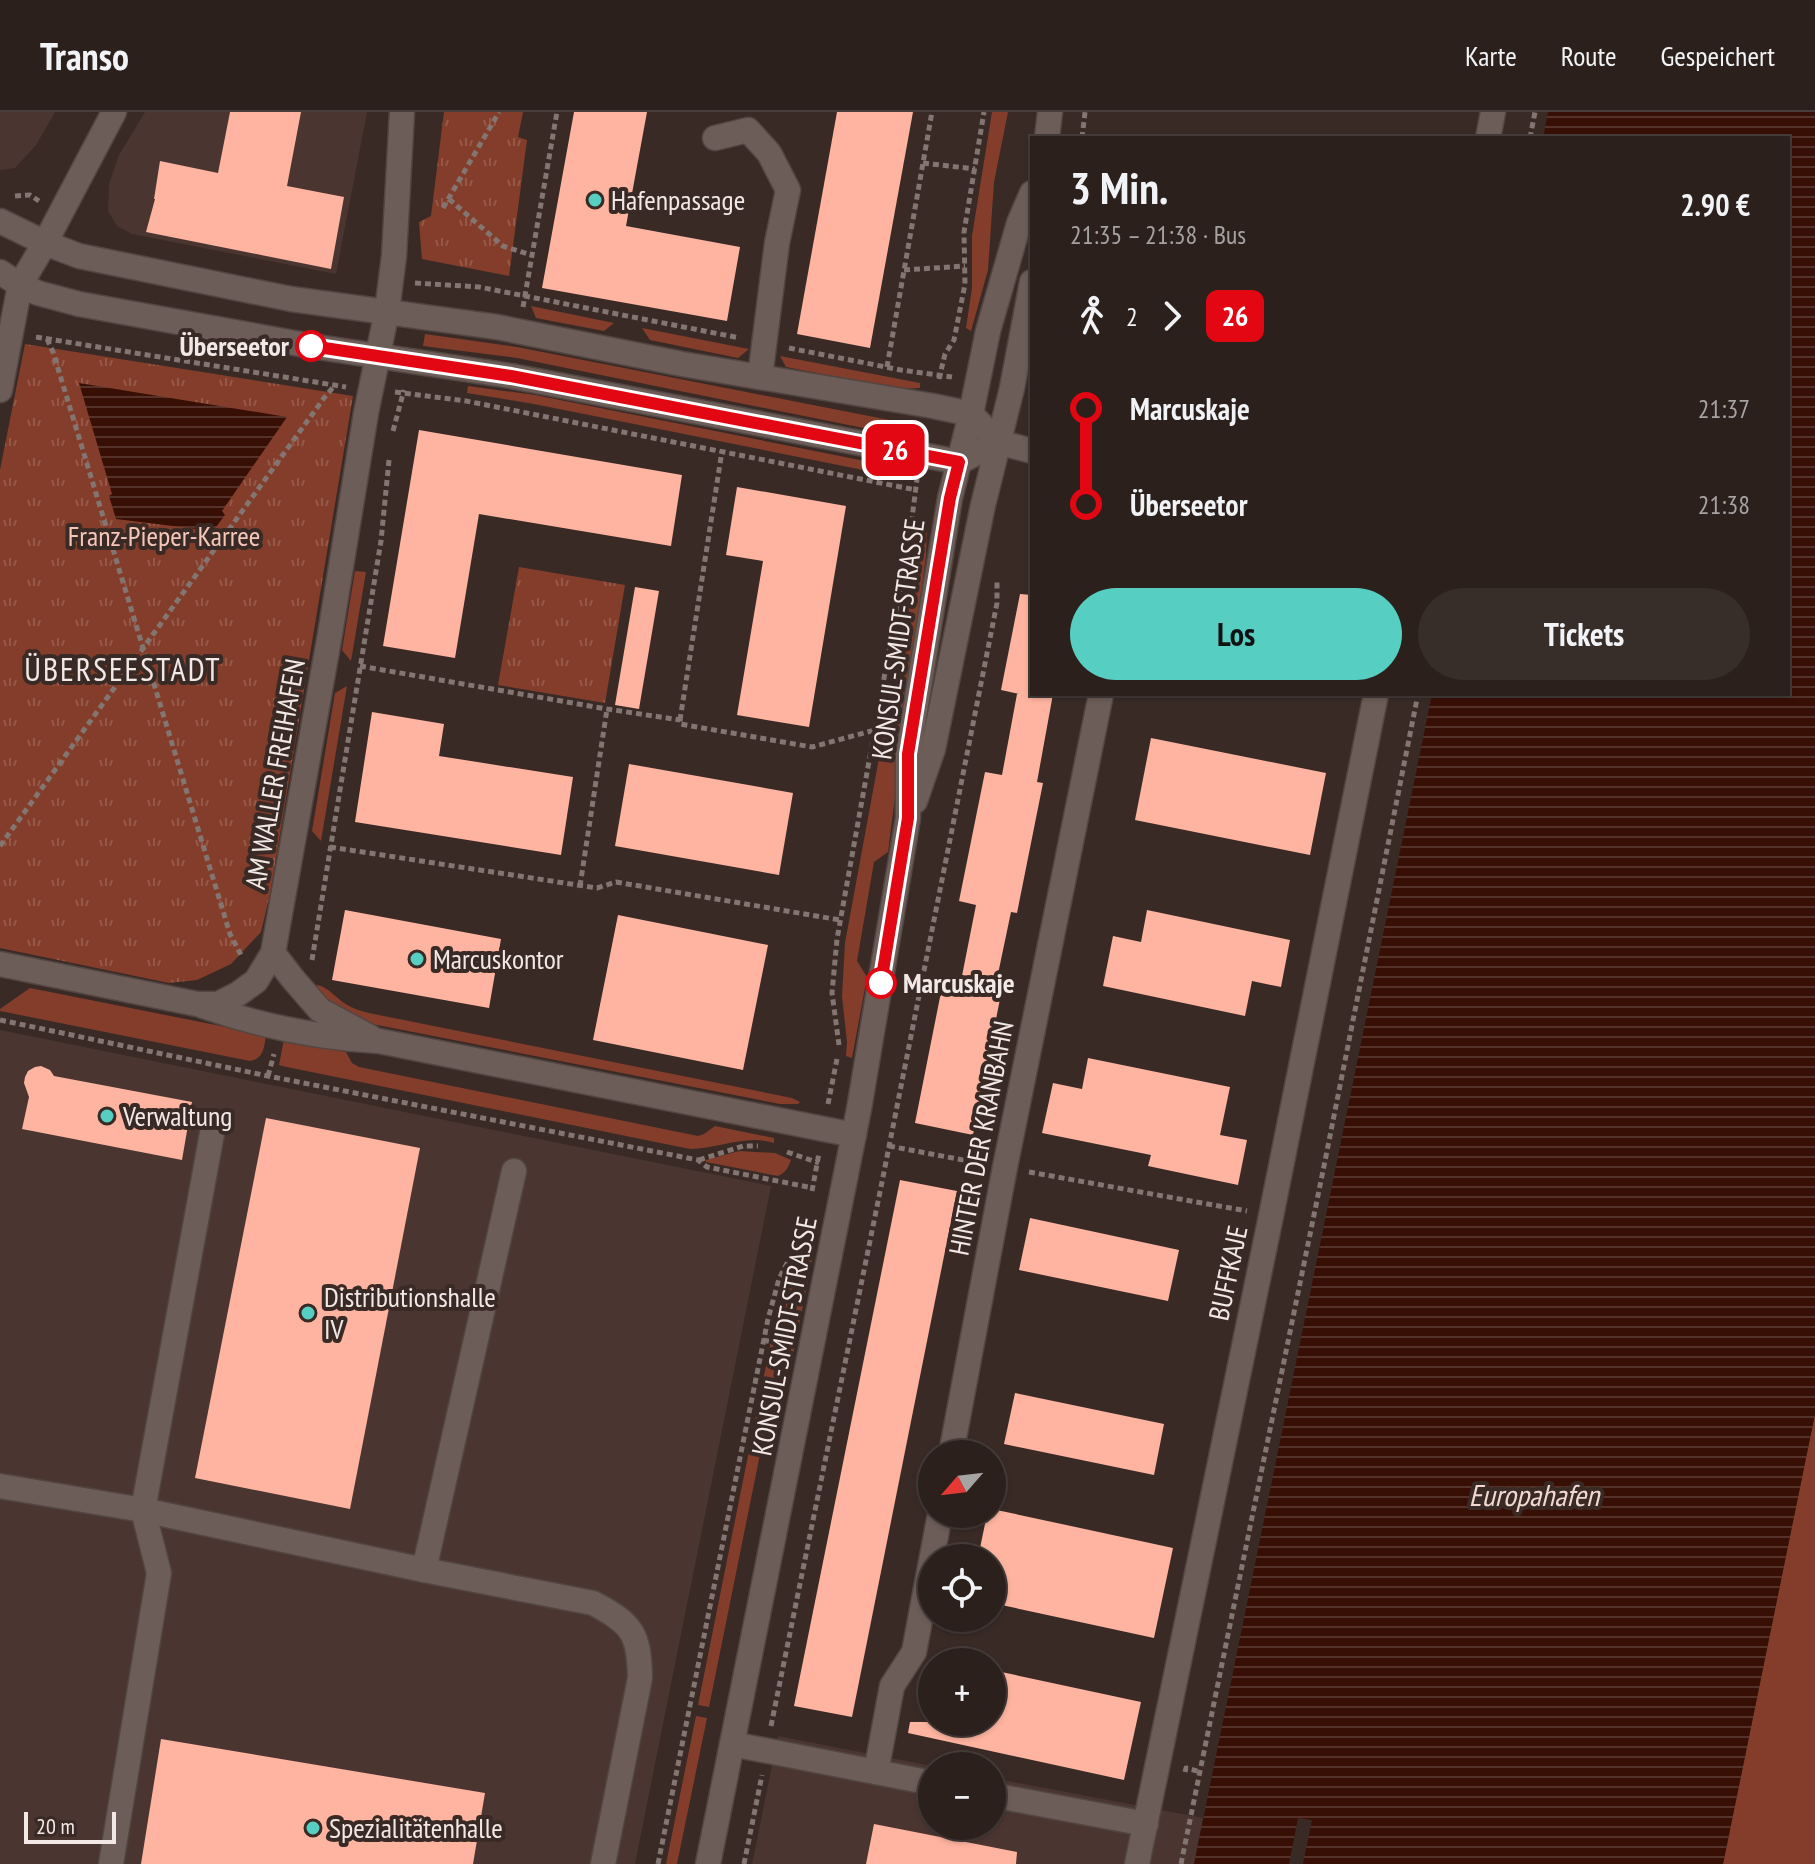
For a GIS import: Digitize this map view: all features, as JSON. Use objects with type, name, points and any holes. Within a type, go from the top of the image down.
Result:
[{"type":"street","points":[[0,390],[10,278],[45,243],[114,112]]},
{"type":"street","name":"AM WALLER FREIHAFEN","points":[[0,964],[197,1004],[218,1004],[256,981],[273,953],[376,356],[387,311],[394,256],[402,112]]},
{"type":"street","points":[[1047,136],[1050,112]]},
{"type":"street","points":[[1488,136],[1493,112]]},
{"type":"street","points":[[715,138],[748,130],[769,153],[788,190],[777,243],[760,377]]},
{"type":"street","name":"KONSUL-SMIDT-STRASSE","points":[[708,1864],[854,1135],[908,818],[908,754],[947,512],[988,331],[1019,223],[1030,198]]},
{"type":"street","points":[[0,221],[79,256],[291,299],[519,331],[682,364],[971,414],[998,442],[1030,450]]},
{"type":"street","points":[[10,278],[38,293],[79,304],[311,346],[527,379],[959,462],[998,442]]},
{"type":"street","name":"KONSUL-SMIDT-STRASSE","points":[[908,818],[933,749],[1030,293]]},
{"type":"street","name":"HINTER DER KRANBAHN","points":[[954,1440],[1005,1167],[1101,696]]},
{"type":"street","name":"BUFFKAJE","points":[[1137,1864],[1376,696]]},
{"type":"street","points":[[273,953],[320,1010],[379,1041]]},
{"type":"street","points":[[197,1004],[247,1021],[336,1039],[379,1041],[854,1135]]},
{"type":"street","points":[[111,1864],[159,1573],[143,1510],[213,1128]]},
{"type":"street","points":[[424,1570],[514,1171]]},
{"type":"street","points":[[0,1486],[143,1510],[593,1603],[618,1616],[631,1631],[640,1650],[640,1678],[603,1864]]},
{"type":"street","points":[[876,1772],[892,1686],[914,1652],[937,1528]]},
{"type":"street","points":[[732,1744],[918,1780]]},
{"type":"street","points":[[1006,1798],[1146,1824]]},
{"type":"path","points":[[443,208],[499,112]]},
{"type":"path","points":[[519,331],[557,112]]},
{"type":"path","points":[[887,367],[932,112]]},
{"type":"path","points":[[940,375],[945,354],[954,340],[965,284],[964,232],[984,112]]},
{"type":"path","points":[[1082,136],[1085,112]]},
{"type":"path","points":[[1530,136],[1535,112]]},
{"type":"path","points":[[923,163],[975,169]]},
{"type":"path","points":[[449,199],[503,246],[531,255]]},
{"type":"path","points":[[904,270],[965,266]]},
{"type":"path","points":[[6,336],[46,338],[335,385],[466,401],[915,490],[910,534],[840,920],[832,993],[840,1043],[810,1200]]},
{"type":"path","points":[[46,338],[58,367],[230,934],[256,981]]},
{"type":"path","points":[[0,846],[335,385]]},
{"type":"path","points":[[391,437],[404,393]]},
{"type":"path","points":[[722,451],[680,724],[812,747],[875,730]]},
{"type":"path","points":[[302,990],[309,978],[381,541],[390,452]]},
{"type":"path","points":[[744,1864],[997,603]]},
{"type":"path","points":[[360,666],[680,720]]},
{"type":"path","points":[[1181,1864],[1418,696]]},
{"type":"path","points":[[580,886],[607,709]]},
{"type":"path","points":[[330,847],[580,886],[597,888],[616,882],[840,920]]},
{"type":"path","points":[[0,1020],[698,1160],[707,1167],[812,1188]]},
{"type":"path","points":[[268,1076],[281,1028]]},
{"type":"path","points":[[698,1160],[743,1146],[769,1146]]},
{"type":"path","points":[[889,1146],[1271,1216]]},
{"type":"path","points":[[781,1150],[817,1162]]},
{"type":"path","points":[[1316,1165],[1324,1166]]},
{"type":"path","points":[[658,1864],[763,1340],[779,1279],[803,1236],[805,1224]]},
{"type":"path","points":[[763,1340],[787,1345]]},
{"type":"path","points":[[1184,1779],[1186,1768],[1201,1772]]},
{"type":"shaded area","points":[[0,112],[55,112],[36,145],[15,168],[0,170]]},
{"type":"shaded area","points":[[145,112],[367,112],[336,274],[132,234],[117,226],[108,211],[109,184],[119,155]]},
{"type":"shaded area","points":[[0,1030],[771,1186],[635,1864],[0,1864]]},
{"type":"shaded area","points":[[778,1736],[918,1763],[918,1840],[1006,1840],[1006,1781],[1203,1818],[1194,1864],[752,1864]]},
{"type":"green space","points":[[444,112],[523,112],[518,137],[527,140],[509,276],[422,259],[419,222],[431,216]]},
{"type":"green space","points":[[992,112],[1008,112],[994,182],[988,270],[971,331],[966,328],[972,288],[972,236]]},
{"type":"green space","points":[[531,306],[614,323],[604,331],[536,318]]},
{"type":"green space","points":[[642,328],[749,349],[738,358],[650,340]]},
{"type":"green space","points":[[425,334],[517,347],[915,425],[913,438],[517,358],[423,346]]},
{"type":"green space","name":"Franz-Pieper-Karree","points":[[25,344],[353,396],[270,894],[261,932],[231,964],[197,980],[169,983],[0,948],[0,470]]},
{"type":"green space","points":[[780,356],[920,383],[920,388],[899,389],[786,367]]},
{"type":"green space","points":[[468,386],[535,395],[885,465],[898,470],[903,478],[467,393]]},
{"type":"green space","points":[[921,530],[927,532],[926,555],[888,852],[874,862],[857,961],[867,977],[852,1058],[846,1056],[842,996],[845,943]]},
{"type":"green space","points":[[519,567],[625,585],[605,703],[498,685]]},
{"type":"green space","points":[[355,571],[366,572],[351,661],[342,650]]},
{"type":"green space","points":[[347,686],[321,841],[312,831],[335,693]]},
{"type":"green space","points":[[317,985],[347,1005],[366,1012],[800,1102],[780,1104],[367,1023],[327,1001],[315,988]]},
{"type":"green space","points":[[30,988],[266,1035],[264,1048],[258,1058],[250,1061],[0,1011]]},
{"type":"green space","points":[[284,1039],[346,1052],[352,1063],[359,1067],[698,1136],[715,1126],[774,1138],[774,1143],[753,1140],[690,1149],[282,1066],[279,1065]]},
{"type":"green space","points":[[739,1151],[775,1153],[791,1160],[786,1170],[778,1176],[706,1162]]},
{"type":"green space","points":[[815,1217],[820,1219],[793,1355],[777,1370],[709,1707],[698,1705],[774,1326],[785,1286],[810,1241]]},
{"type":"green space","points":[[1815,1414],[1815,1864],[1723,1864]]},
{"type":"green space","points":[[696,1716],[707,1718],[677,1864],[666,1864]]},
{"type":"water","name":"Europahafen","points":[[1548,112],[1815,112],[1815,1414],[1723,1864],[1194,1864],[1432,696],[1790,696],[1790,136],[1543,136]]},
{"type":"water","points":[[79,383],[287,417],[222,511],[225,515],[213,531],[116,519],[109,496],[112,494]]},
{"type":"pier","points":[[1298,1818],[1312,1820],[1303,1864],[1289,1864]]},
{"type":"building","points":[[230,112],[301,112],[287,186],[344,197],[331,269],[146,232],[155,199],[160,161],[218,173]]},
{"type":"building","name":"Hafenpassage","points":[[574,112],[647,112],[626,226],[740,247],[727,321],[542,288]]},
{"type":"building","name":"Hafenpassage","points":[[837,112],[913,112],[870,348],[797,334]]},
{"type":"building","points":[[419,430],[682,475],[671,546],[479,514],[455,658],[383,646]]},
{"type":"building","points":[[737,487],[846,506],[809,727],[737,715],[763,561],[726,555]]},
{"type":"building","points":[[635,587],[659,591],[639,709],[615,705]]},
{"type":"building","points":[[1020,594],[1030,595],[1030,696],[1053,696],[1037,782],[1043,783],[1017,913],[1011,912],[994,993],[1001,994],[973,1135],[915,1123],[943,982],[960,986],[976,905],[959,901],[985,772],[1002,775],[1019,694],[1001,690]]},
{"type":"building","points":[[372,712],[444,724],[439,756],[573,777],[561,855],[355,822]]},
{"type":"building","points":[[1151,738],[1326,773],[1310,855],[1135,820]]},
{"type":"building","points":[[629,764],[793,793],[779,875],[615,846]]},
{"type":"building","name":"Marcuskontor","points":[[345,910],[501,939],[489,1008],[332,980]]},
{"type":"building","points":[[1147,910],[1290,940],[1281,987],[1252,981],[1245,1016],[1103,986],[1113,936],[1141,942]]},
{"type":"building","points":[[618,915],[768,945],[743,1070],[593,1040]]},
{"type":"building","points":[[1088,1058],[1230,1087],[1220,1135],[1247,1140],[1238,1185],[1148,1166],[1151,1155],[1042,1133],[1053,1083],[1082,1089]]},
{"type":"building","name":"Verwaltung","points":[[41,1066],[54,1076],[192,1102],[182,1160],[22,1129],[29,1097],[25,1077],[28,1071]]},
{"type":"building","name":"Distributionshalle IV","points":[[266,1118],[420,1148],[350,1509],[195,1478]]},
{"type":"building","points":[[900,1180],[957,1191],[852,1717],[794,1706]]},
{"type":"building","points":[[1030,1218],[1179,1250],[1168,1301],[1019,1270]]},
{"type":"building","points":[[1015,1393],[1164,1424],[1154,1475],[1006,1444]]},
{"type":"building","points":[[1006,1512],[1173,1548],[1154,1638],[1006,1606],[1006,1544],[981,1544],[984,1528],[1006,1528]]},
{"type":"building","points":[[1006,1673],[1141,1702],[1124,1780],[922,1736],[1006,1736]]},
{"type":"building","points":[[910,1722],[918,1722],[918,1735],[908,1733]]},
{"type":"building","name":"Spezialitätenhalle","points":[[161,1739],[485,1793],[473,1864],[141,1864]]},
{"type":"building","points":[[874,1824],[918,1833],[918,1840],[956,1840],[1017,1852],[1016,1864],[866,1864]]},
{"type":"bus line","name":"26","points":[[311,346],[511,376],[959,462],[950,498],[908,754],[908,818],[881,983]]},
{"type":"place","name":"Hafenpassage","points":[[595,200]]},
{"type":"place","name":"Überseetor","points":[[311,346]]},
{"type":"place","name":"Marcuskontor","points":[[417,959]]},
{"type":"place","name":"Marcuskaje","points":[[881,983]]},
{"type":"place","name":"Verwaltung","points":[[107,1116]]},
{"type":"place","name":"Distributionshalle IV","points":[[308,1313]]},
{"type":"place","name":"Spezialitätenhalle","points":[[313,1828]]},
{"type":"district","name":"ÜBERSEESTADT","points":[[123,670]]}]
